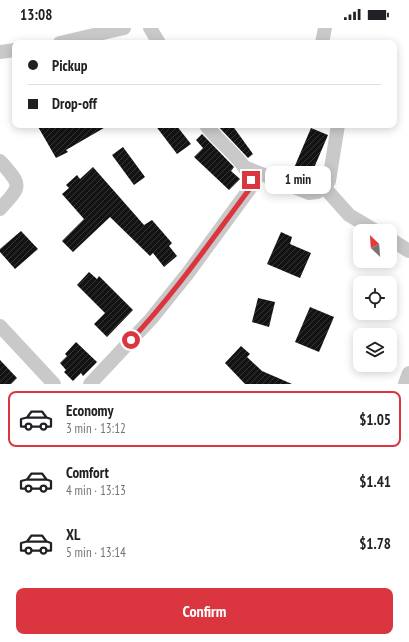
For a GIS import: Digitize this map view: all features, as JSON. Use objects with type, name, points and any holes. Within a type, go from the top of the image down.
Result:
[{"type":"street","points":[[73,40],[124,28]]},
{"type":"street","points":[[150,28],[157,40]]},
{"type":"street","points":[[323,40],[325,28]]},
{"type":"street","points":[[0,52],[12,50]]},
{"type":"street","points":[[90,384],[151,319],[188,273],[251,187],[251,180],[244,167],[209,128]]},
{"type":"street","points":[[244,167],[309,193],[317,192],[329,181],[338,128]]},
{"type":"street","points":[[0,161],[16,179],[17,186],[16,191],[0,210]]},
{"type":"street","points":[[324,187],[349,215],[364,224]]},
{"type":"street","points":[[397,243],[409,251]]},
{"type":"street","points":[[0,326],[54,384]]},
{"type":"street","points":[[405,384],[409,373]]},
{"type":"building","points":[[39,128],[104,128],[66,150],[68,152],[56,158]]},
{"type":"building","points":[[157,128],[178,128],[191,144],[177,154]]},
{"type":"building","points":[[220,128],[234,128],[253,154],[248,158]]},
{"type":"building","points":[[311,128],[328,135],[308,182],[291,175]]},
{"type":"building","points":[[202,134],[234,167],[231,171],[240,179],[229,190],[194,157],[203,148],[196,140]]},
{"type":"building","points":[[123,147],[145,177],[134,185],[112,155]]},
{"type":"building","points":[[93,167],[144,225],[152,220],[172,243],[169,246],[177,256],[164,267],[153,253],[150,256],[110,217],[73,252],[62,241],[84,219],[62,194],[69,188],[66,185],[77,175],[80,179]]},
{"type":"building","points":[[21,231],[38,249],[15,269],[0,252],[0,249]]},
{"type":"building","points":[[281,232],[292,237],[290,244],[311,253],[300,278],[267,264]]},
{"type":"building","points":[[89,272],[97,279],[99,276],[133,310],[107,337],[94,324],[105,313],[77,285]]},
{"type":"building","points":[[258,298],[275,302],[269,327],[252,322]]},
{"type":"building","points":[[310,307],[334,317],[319,352],[295,342]]},
{"type":"building","points":[[76,342],[97,362],[83,376],[81,373],[73,381],[64,372],[66,370],[60,363],[67,356],[65,354]]},
{"type":"building","points":[[241,346],[250,354],[247,357],[262,371],[292,384],[245,384],[225,363]]},
{"type":"building","points":[[0,360],[17,378],[11,384],[0,384]]},
{"type":"route","points":[[131,340],[151,319],[188,273],[251,187],[251,180]]}]
